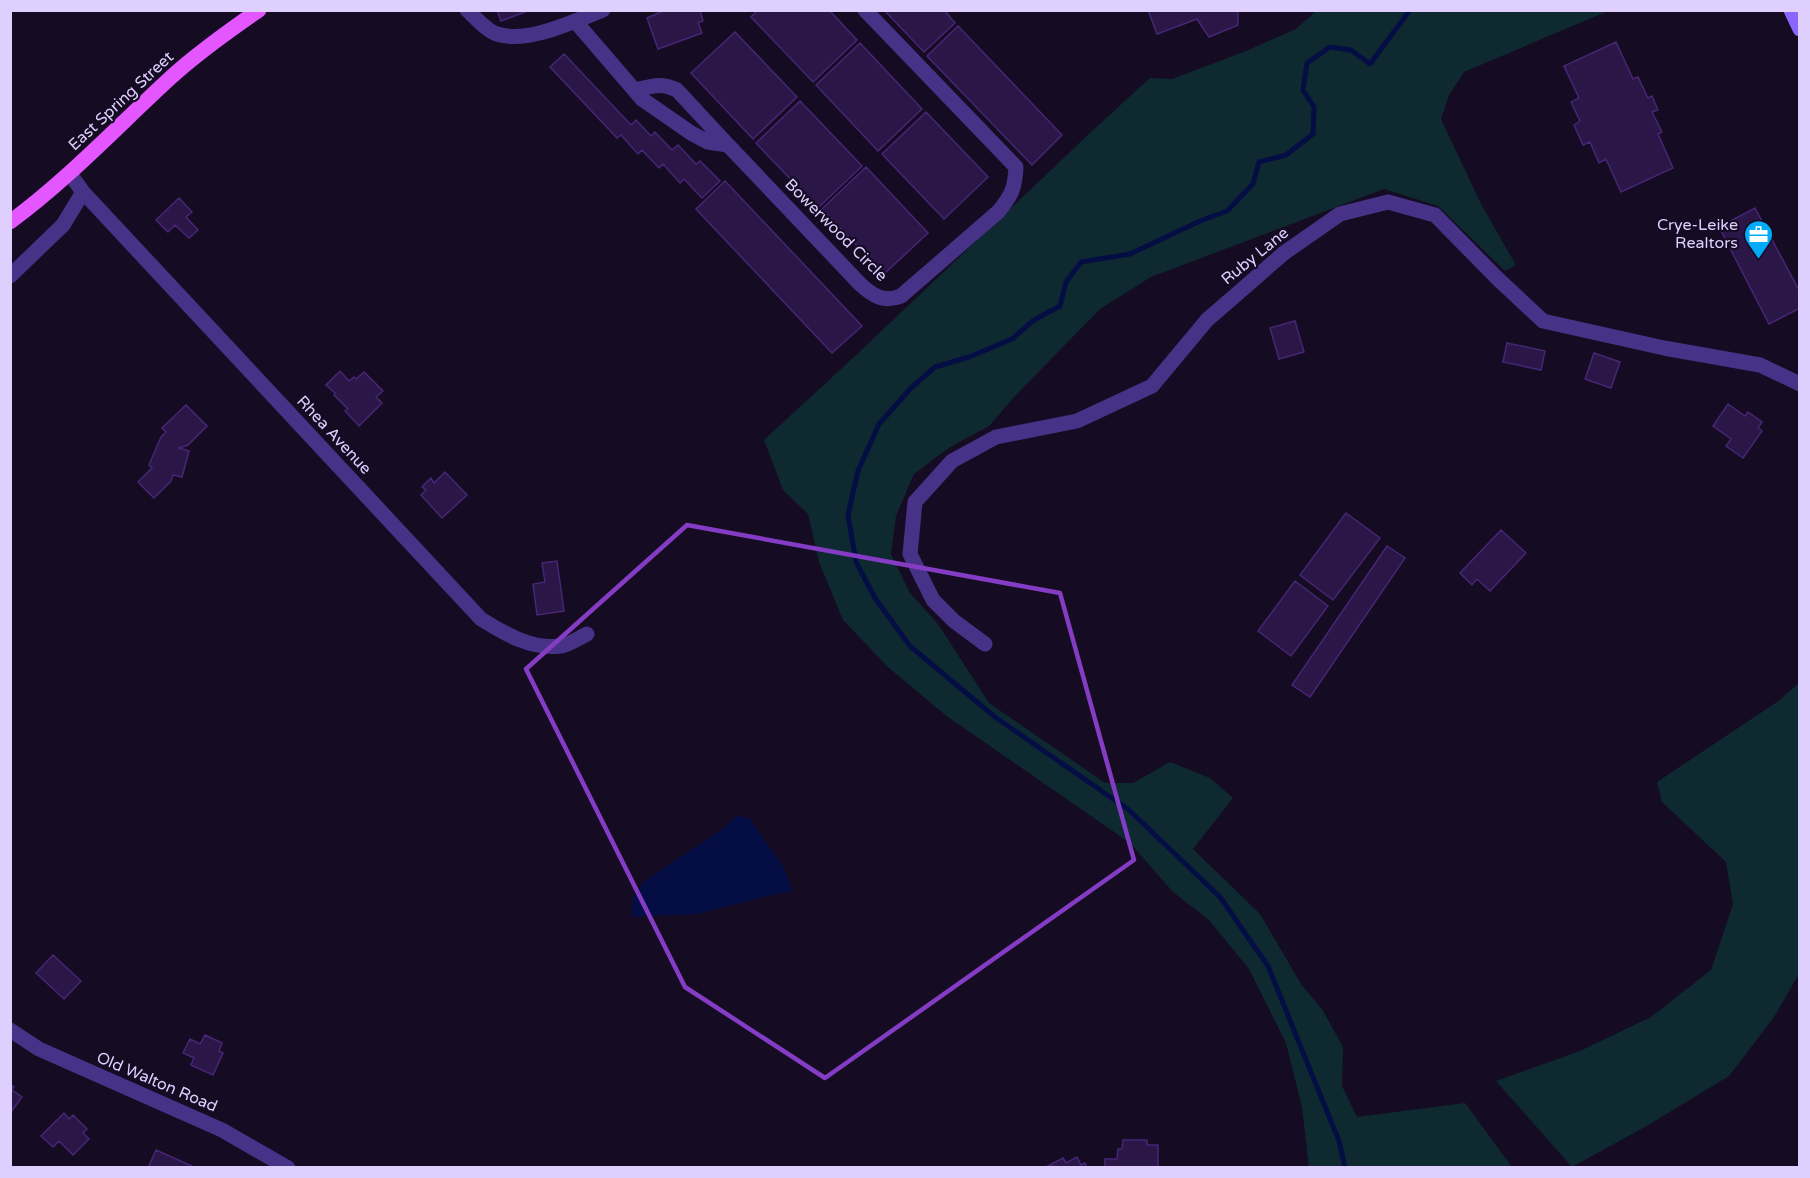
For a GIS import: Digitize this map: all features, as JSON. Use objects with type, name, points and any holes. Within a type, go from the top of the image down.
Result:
[{"type":"main road","name":"East Spring Street","points":[[10,222],[70,174],[168,81],[247,15],[259,10]]},
{"type":"main road","points":[[1791,10],[1800,28]]},
{"type":"street","points":[[467,10],[496,34],[518,37],[547,31],[603,10]]},
{"type":"street","name":"Bowerwood Circle","points":[[635,90],[667,85],[677,90],[860,284],[872,295],[894,299],[902,296],[998,212],[1011,196],[1015,184],[1016,167],[866,10]]},
{"type":"street","points":[[575,21],[642,99],[691,134],[708,142],[728,145]]},
{"type":"street","name":"Rhea Avenue","points":[[70,174],[83,192],[482,619],[507,635],[534,645],[563,646],[586,634]]},
{"type":"street","points":[[10,276],[63,225],[83,192]]},
{"type":"street","name":"Ruby Lane","points":[[985,644],[954,621],[933,600],[910,554],[915,502],[952,461],[996,436],[1077,422],[1152,386],[1207,320],[1284,254],[1340,214],[1388,202],[1435,215],[1543,321],[1664,348],[1760,365],[1800,384]]},
{"type":"street","name":"Old Walton Road","points":[[10,1030],[39,1049],[222,1130],[288,1167]]},
{"type":"highlighted area","points":[[687,525],[1060,593],[1134,860],[825,1078],[685,987],[526,669]]},
{"type":"green space","points":[[1316,11],[1608,11],[1464,72],[1449,95],[1441,119],[1481,204],[1516,265],[1505,271],[1438,206],[1384,189],[1151,277],[1100,309],[989,426],[950,447],[914,474],[896,516],[891,554],[910,593],[938,624],[989,703],[1105,783],[1133,783],[1170,762],[1210,778],[1233,798],[1193,849],[1260,914],[1301,984],[1322,1009],[1343,1047],[1342,1086],[1357,1117],[1465,1103],[1512,1167],[1309,1167],[1302,1107],[1286,1043],[1249,969],[1209,920],[1173,892],[1130,843],[948,717],[888,667],[843,620],[819,562],[808,514],[783,490],[764,440],[1150,78],[1172,79],[1246,51],[1296,29]]},
{"type":"green space","points":[[1799,683],[1799,974],[1774,1017],[1729,1076],[1650,1124],[1572,1167],[1496,1081],[1580,1051],[1651,1017],[1711,970],[1733,904],[1726,862],[1662,802],[1657,782],[1777,702]]},
{"type":"shaded area","points":[[736,816],[749,818],[784,868],[792,891],[698,914],[632,917],[633,895],[646,880],[725,827]]},
{"type":"building","points":[[497,10],[530,10],[501,21]]},
{"type":"building","points":[[666,10],[700,10],[703,21],[698,23],[702,33],[658,49],[647,18]]},
{"type":"building","points":[[758,10],[829,10],[857,40],[813,82],[751,17]]},
{"type":"building","points":[[884,10],[944,10],[955,23],[924,52]]},
{"type":"building","points":[[1148,10],[1238,10],[1238,25],[1209,37],[1197,19],[1157,34]]},
{"type":"building","points":[[958,26],[1062,135],[1032,165],[927,56]]},
{"type":"building","points":[[735,32],[797,97],[753,139],[691,73]]},
{"type":"building","points":[[1616,42],[1633,79],[1638,77],[1648,98],[1652,96],[1658,110],[1652,112],[1662,132],[1658,134],[1673,168],[1621,192],[1606,159],[1599,163],[1590,142],[1583,145],[1574,125],[1580,121],[1571,102],[1579,98],[1564,66]]},
{"type":"building","points":[[860,43],[922,109],[878,151],[816,85]]},
{"type":"building","points":[[564,54],[631,125],[636,120],[651,136],[655,132],[672,150],[678,145],[696,164],[700,161],[720,181],[702,198],[684,179],[680,183],[663,164],[659,168],[642,150],[638,154],[621,135],[617,138],[550,67]]},
{"type":"building","points":[[800,101],[862,166],[818,208],[756,143]]},
{"type":"building","points":[[926,112],[988,177],[944,219],[882,154]]},
{"type":"building","points":[[866,167],[928,233],[884,274],[822,209]]},
{"type":"building","points":[[725,181],[862,326],[832,353],[696,209]]},
{"type":"building","points":[[179,198],[192,212],[186,217],[198,230],[189,238],[175,225],[168,232],[156,220]]},
{"type":"building","name":"Crye-Leike Realtors","points":[[1755,208],[1800,292],[1800,308],[1769,324],[1719,227]]},
{"type":"building","points":[[1295,321],[1304,352],[1279,359],[1270,328]]},
{"type":"building","points":[[1507,343],[1545,351],[1541,370],[1503,362]]},
{"type":"building","points":[[1594,353],[1620,362],[1611,388],[1585,379]]},
{"type":"building","points":[[340,371],[349,381],[354,377],[356,379],[364,372],[383,391],[376,397],[382,403],[359,426],[345,411],[348,409],[326,385]]},
{"type":"building","points":[[1728,404],[1745,416],[1748,412],[1762,422],[1758,428],[1762,431],[1743,458],[1726,446],[1731,439],[1713,426]]},
{"type":"building","points":[[186,405],[207,426],[188,445],[179,448],[189,451],[182,477],[173,475],[171,481],[154,498],[138,482],[152,468],[149,465],[161,437],[166,432],[162,428]]},
{"type":"building","points":[[445,472],[467,495],[442,518],[421,495],[426,490],[422,487],[431,478],[434,483]]},
{"type":"building","points":[[1346,513],[1380,538],[1333,600],[1300,575]]},
{"type":"building","points":[[1501,530],[1526,553],[1490,591],[1477,579],[1472,585],[1460,573]]},
{"type":"building","points":[[1387,546],[1405,558],[1310,697],[1292,685]]},
{"type":"building","points":[[557,561],[564,611],[537,615],[533,584],[545,582],[542,563]]},
{"type":"building","points":[[1295,581],[1328,606],[1291,656],[1258,631]]},
{"type":"building","points":[[53,955],[81,981],[64,999],[36,973]]},
{"type":"building","points":[[205,1035],[222,1043],[219,1051],[223,1053],[213,1075],[191,1065],[194,1058],[183,1053],[190,1039],[200,1044]]},
{"type":"building","points":[[10,1084],[14,1087],[12,1090],[22,1097],[11,1112]]},
{"type":"building","points":[[64,1113],[69,1119],[73,1115],[87,1129],[83,1133],[89,1139],[73,1155],[59,1141],[53,1147],[41,1136]]},
{"type":"building","points":[[1123,1140],[1147,1140],[1147,1145],[1158,1145],[1158,1168],[1105,1168],[1105,1159],[1117,1159],[1118,1149],[1122,1149]]},
{"type":"building","points":[[156,1150],[192,1166],[191,1168],[148,1168]]},
{"type":"building","points":[[1077,1157],[1081,1165],[1085,1163],[1087,1168],[1048,1166],[1063,1158],[1066,1163]]},
{"type":"waterway","points":[[1345,1168],[1339,1141],[1268,966],[1220,897],[1129,810],[995,717],[910,646],[875,598],[856,562],[848,515],[858,471],[879,424],[911,388],[935,367],[969,357],[1012,339],[1034,320],[1060,306],[1066,282],[1081,262],[1130,254],[1200,221],[1227,211],[1253,184],[1259,162],[1286,155],[1313,134],[1314,107],[1303,90],[1307,63],[1330,47],[1351,50],[1370,64],[1410,10]]},
{"type":"place","name":"Crye-Leike Realtors","points":[[1759,260]]}]
